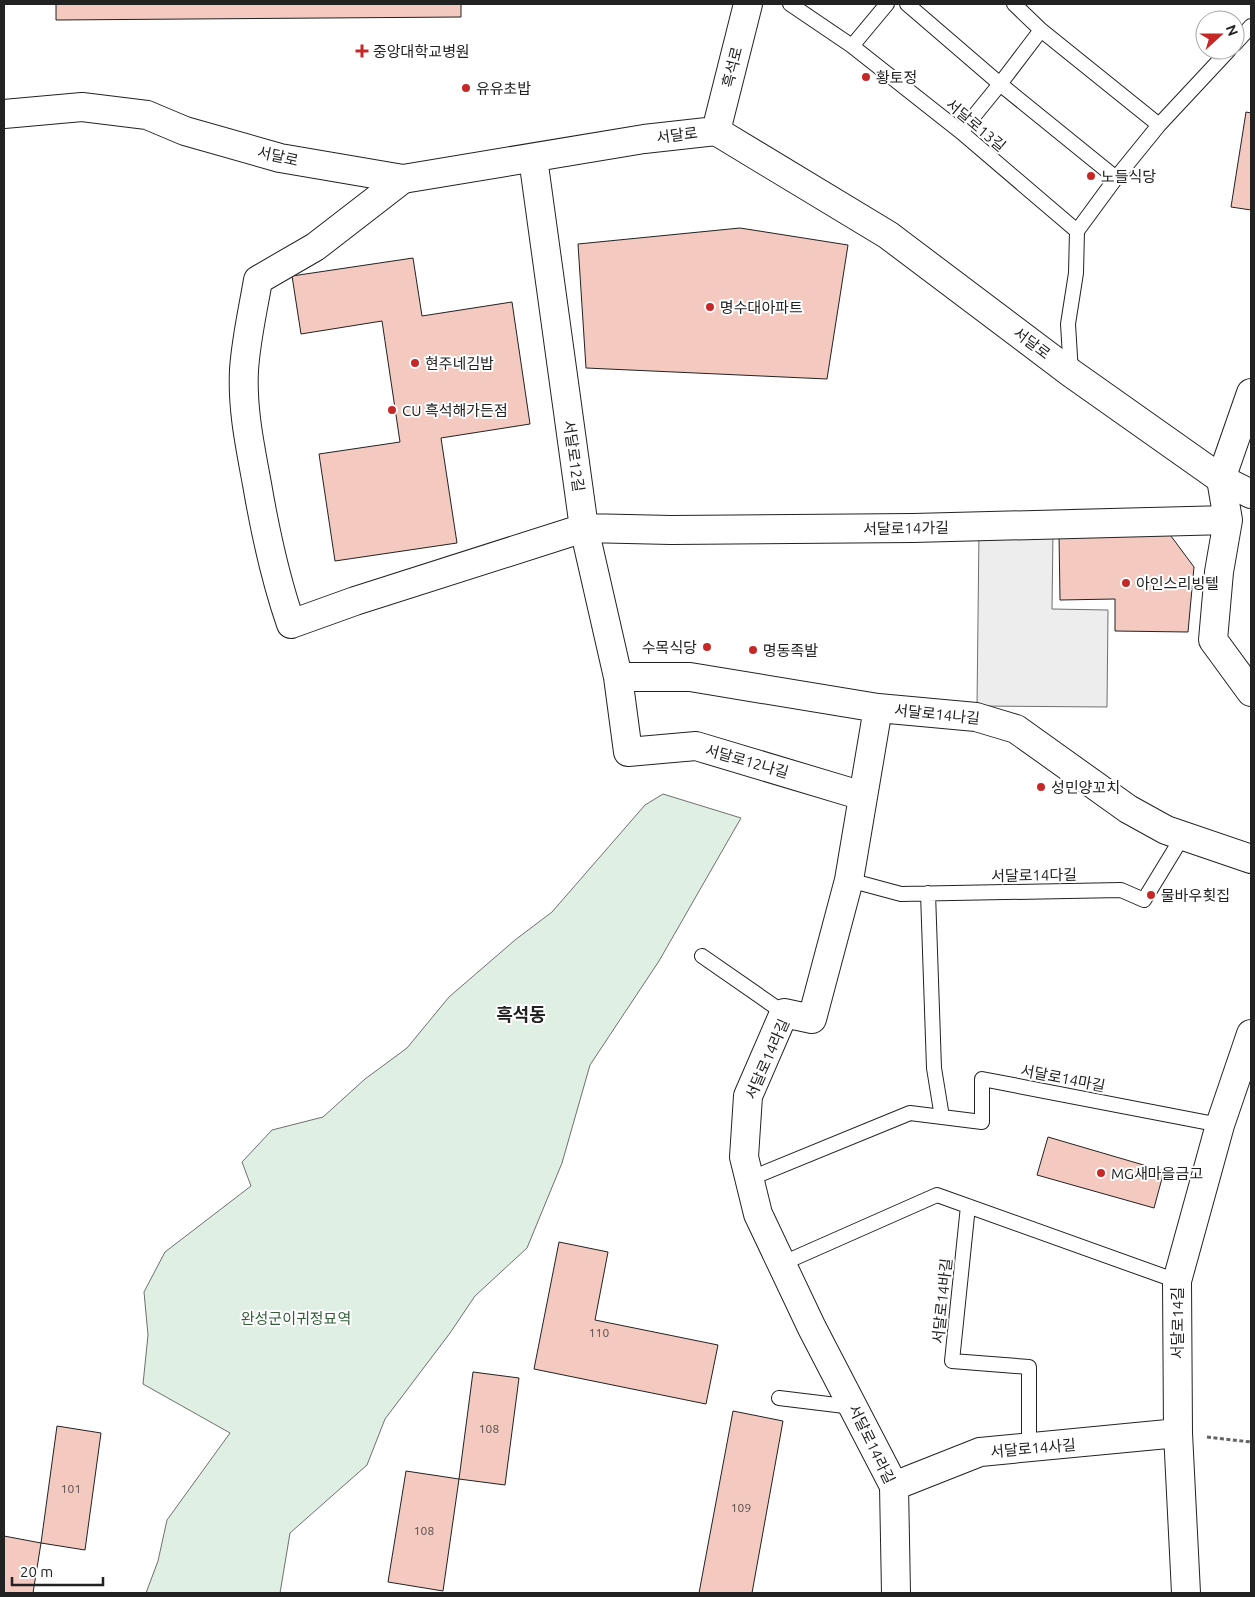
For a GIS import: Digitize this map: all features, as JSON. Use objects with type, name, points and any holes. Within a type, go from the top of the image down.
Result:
[{"type":"street","name":"흑석로","points":[[716,131],[748,4]]},
{"type":"street","name":"서달로","points":[[4,114],[82,107],[147,115],[185,130],[280,158],[404,179],[644,139],[716,131],[888,235],[1071,372],[1221,479],[1251,494]]},
{"type":"street","name":"서달로12길","points":[[534,158],[584,528],[618,677],[628,752]]},
{"type":"street","name":"서달로14가길","points":[[404,179],[321,243],[258,280],[247,334],[244,403],[265,527],[279,589],[291,624],[355,601],[584,528],[671,530],[913,528],[1228,520]]},
{"type":"street","points":[[1251,393],[1221,479],[1228,520],[1219,572],[1213,640],[1251,692]]},
{"type":"street","name":"서달로14나길","points":[[618,677],[690,677],[878,708],[976,717],[1016,729],[1128,809],[1166,830],[1251,859]]},
{"type":"street","name":"서달로14라길","points":[[878,708],[849,880],[812,1020],[784,1013],[748,1096],[744,1157],[758,1214],[812,1328],[894,1486],[896,1593]]},
{"type":"street","name":"서달로12나길","points":[[628,752],[696,746],[863,796]]},
{"type":"street","name":"서달로14길","points":[[1186,1593],[1178,1433],[1177,1281],[1220,1125],[1251,1034]]},
{"type":"street","name":"서달로14사길","points":[[894,1486],[980,1452],[1178,1433]]},
{"type":"lane","name":"서달로13길","points":[[790,4],[852,46],[962,132],[1077,232]]},
{"type":"lane","points":[[852,46],[887,4]]},
{"type":"lane","points":[[908,4],[1000,84],[1116,178]]},
{"type":"lane","points":[[1014,4],[1041,30],[1159,125]]},
{"type":"lane","points":[[962,132],[1041,30]]},
{"type":"lane","points":[[1071,372],[1068,324],[1076,274],[1077,232],[1116,178],[1159,125],[1220,60]]},
{"type":"lane","name":"서달로14다길","points":[[849,880],[901,894],[1121,890],[1144,900],[1183,836]]},
{"type":"lane","points":[[928,893],[934,1068],[942,1117]]},
{"type":"lane","points":[[702,956],[784,1013]]},
{"type":"lane","name":"서달로14마길","points":[[749,1179],[910,1113],[982,1122],[982,1080],[1220,1125]]},
{"type":"lane","points":[[781,1264],[937,1195],[1177,1281]]},
{"type":"lane","name":"서달로14바길","points":[[968,1206],[952,1361],[1029,1367],[1029,1448]]},
{"type":"lane","points":[[778,1398],[853,1407]]},
{"type":"path","points":[[1178,1433],[1251,1442]]},
{"type":"green space","name":"완성군이귀정묘역","points":[[663,794],[741,818],[659,961],[590,1065],[562,1163],[527,1248],[475,1296],[450,1333],[385,1419],[367,1465],[290,1533],[280,1593],[146,1593],[158,1561],[167,1520],[230,1433],[143,1384],[148,1335],[144,1292],[165,1252],[251,1186],[242,1162],[272,1130],[323,1117],[365,1079],[407,1048],[449,997],[515,940],[552,912],[645,805]]},
{"type":"shaded area","points":[[979,531],[1053,531],[1052,609],[1108,610],[1107,707],[977,706]]},
{"type":"building","points":[[56,4],[461,4],[461,17],[56,20]]},
{"type":"building","points":[[1246,112],[1251,113],[1251,210],[1231,207]]},
{"type":"building","name":"명수대아파트","points":[[740,228],[848,245],[827,379],[586,368],[578,244]]},
{"type":"building","points":[[413,258],[422,316],[512,302],[530,424],[441,438],[457,543],[335,561],[319,454],[400,442],[382,321],[301,334],[292,276]]},
{"type":"building","name":"아인스리빙텔","points":[[1168,532],[1194,567],[1188,632],[1115,631],[1115,599],[1060,600],[1059,533]]},
{"type":"building","name":"MG새마을금고","points":[[1048,1137],[1164,1171],[1154,1208],[1037,1175]]},
{"type":"building","points":[[559,1242],[608,1252],[595,1320],[718,1345],[706,1404],[534,1369]]},
{"type":"building","points":[[473,1372],[519,1378],[505,1485],[459,1479]]},
{"type":"building","points":[[733,1411],[783,1421],[752,1593],[699,1593]]},
{"type":"building","points":[[57,1426],[101,1433],[85,1550],[41,1543]]},
{"type":"building","points":[[406,1471],[459,1479],[443,1591],[388,1582]]},
{"type":"building","points":[[4,1536],[41,1543],[33,1593],[4,1593]]},
{"type":"place","name":"중앙대학교병원","points":[[362,51]]},
{"type":"place","name":"황토정","points":[[866,77]]},
{"type":"place","name":"유유초밥","points":[[466,88]]},
{"type":"place","name":"노들식당","points":[[1091,176]]},
{"type":"place","name":"명수대아파트","points":[[710,307]]},
{"type":"place","name":"현주네김밥","points":[[415,363]]},
{"type":"place","name":"CU 흑석해가든점","points":[[392,410]]},
{"type":"place","name":"아인스리빙텔","points":[[1126,583]]},
{"type":"place","name":"수목식당","points":[[707,647]]},
{"type":"place","name":"명동족발","points":[[753,650]]},
{"type":"place","name":"성민양꼬치","points":[[1041,787]]},
{"type":"place","name":"물바우횟집","points":[[1151,895]]},
{"type":"place","name":"MG새마을금고","points":[[1101,1173]]},
{"type":"district","name":"흑석동","points":[[521,1014]]}]
